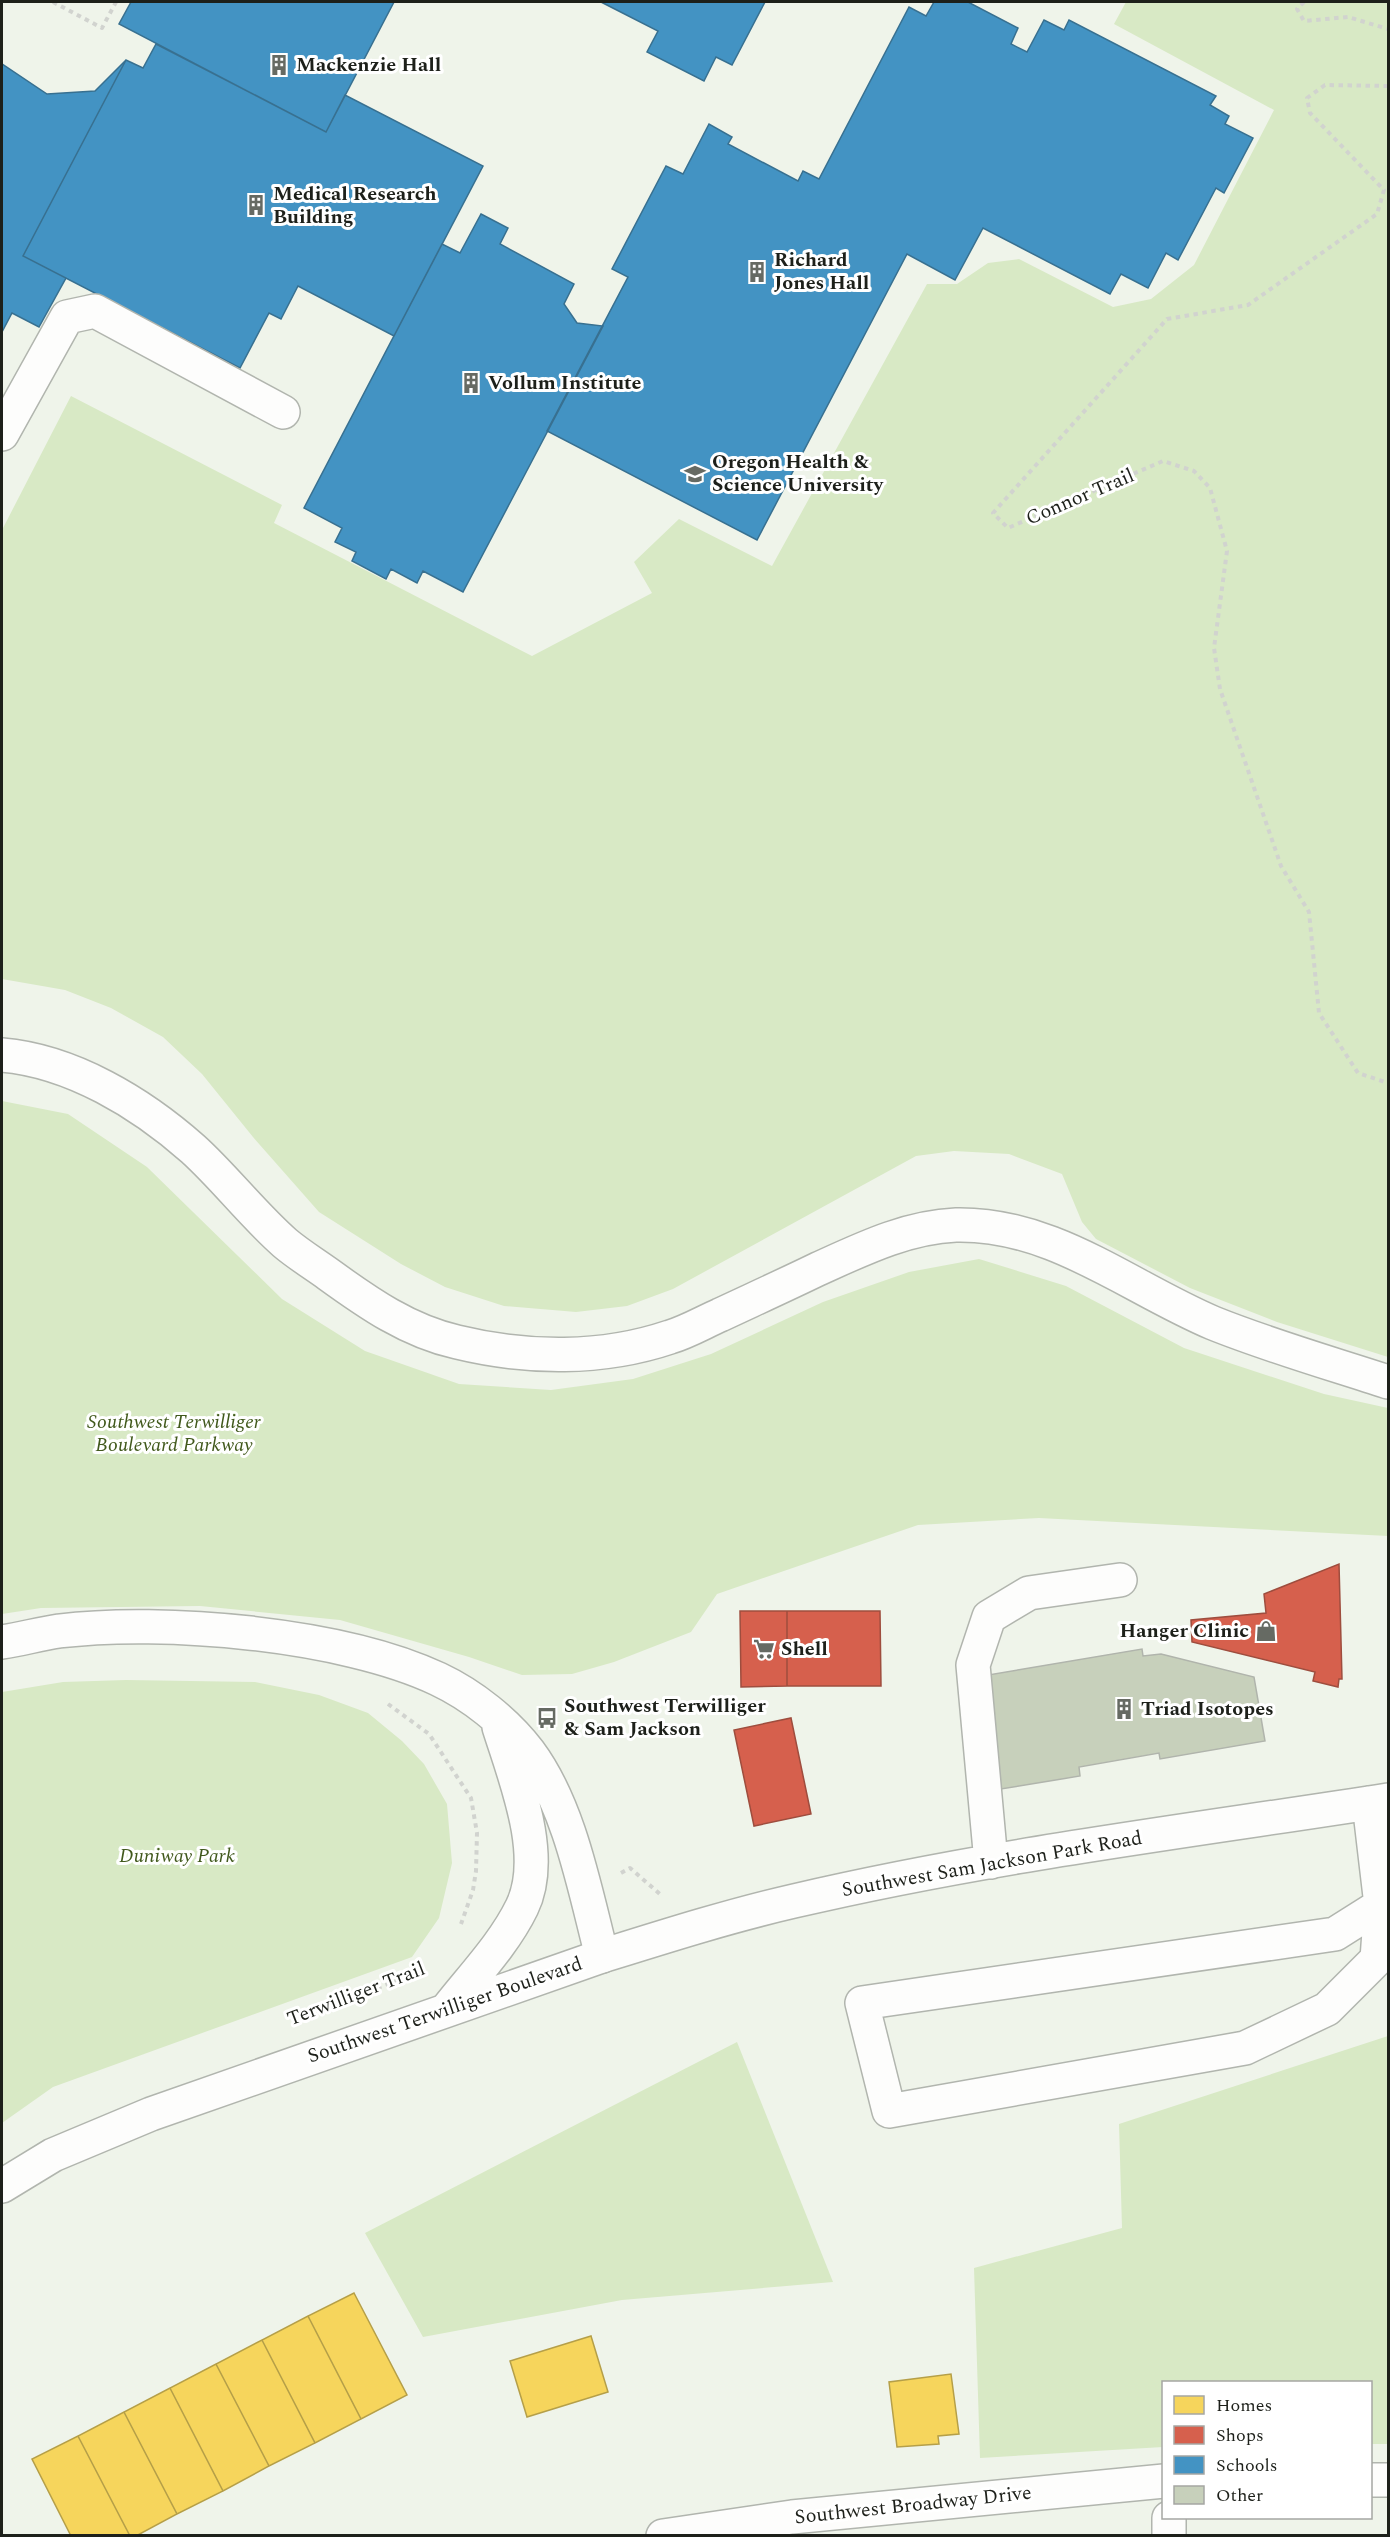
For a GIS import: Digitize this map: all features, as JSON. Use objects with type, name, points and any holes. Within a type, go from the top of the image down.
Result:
[{"type":"street","points":[[2,434],[67,317],[95,311],[283,412]]},
{"type":"street","points":[[2,1055],[53,1066],[116,1094],[162,1124],[194,1149],[286,1244],[371,1305],[418,1330],[457,1342],[513,1352],[560,1356],[609,1352],[661,1340],[873,1244],[912,1232],[954,1225],[992,1227],[1030,1234],[1069,1248],[1211,1322],[1389,1382]]},
{"type":"street","points":[[991,1862],[974,1665],[989,1617],[1029,1593],[1120,1580]]},
{"type":"street","name":"Southwest Terwilliger Boulevard","points":[[2,1642],[59,1631],[116,1627],[277,1636],[372,1657],[425,1674],[457,1689],[497,1720],[529,1753],[552,1791],[572,1843],[602,1956],[448,2008],[151,2114],[53,2155],[2,2186]]},
{"type":"street","points":[[448,2008],[495,1947],[521,1908],[527,1893],[530,1865],[528,1832],[497,1720]]},
{"type":"street","points":[[1379,1802],[1381,1905],[1377,1959],[1327,2009],[1245,2048],[889,2111],[862,2003],[1335,1934],[1381,1905]]},
{"type":"street","name":"Southwest Sam Jackson Park Road","points":[[602,1956],[696,1926],[795,1901],[991,1862],[1192,1828],[1379,1802]]},
{"type":"street","points":[[1372,2480],[1389,2480]]},
{"type":"street","name":"Southwest Broadway Drive","points":[[663,2535],[792,2517],[1162,2481]]},
{"type":"street","points":[[1169,2519],[1169,2535]]},
{"type":"path","points":[[53,2],[102,28],[116,2]]},
{"type":"path","points":[[1304,2],[1298,9],[1304,21],[1348,17],[1389,29]]},
{"type":"path","name":"Connor Trail","points":[[1389,86],[1325,85],[1307,98],[1310,113],[1384,190],[1377,214],[1248,305],[1167,319],[993,513],[1008,528],[1163,461],[1194,471],[1210,488],[1227,551],[1214,648],[1220,689],[1281,866],[1309,912],[1319,1013],[1358,1073],[1389,1083]]},
{"type":"path","points":[[386,1703],[429,1734],[471,1798],[477,1833],[476,1871],[473,1890],[460,1926]]},
{"type":"path","name":"Terwilliger Trail","points":[[326,2007],[428,1969]]},
{"type":"green space","name":"Oregon Health & Science University","points":[[1126,2],[1388,2],[1388,1357],[1277,1322],[1190,1288],[1096,1239],[1082,1222],[1062,1174],[1009,1154],[954,1151],[916,1156],[673,1289],[627,1306],[576,1312],[504,1306],[445,1287],[401,1264],[319,1212],[253,1137],[202,1074],[163,1037],[111,1008],[65,990],[2,979],[2,530],[71,396],[282,505],[274,523],[532,656],[652,593],[634,562],[679,519],[772,566],[927,284],[957,284],[988,263],[1019,259],[1113,307],[1151,299],[1194,265],[1274,110],[1114,24]]},
{"type":"green space","name":"Southwest Terwilliger Boulevard Parkway","points":[[2,1101],[68,1114],[147,1167],[282,1299],[365,1351],[459,1384],[551,1390],[633,1379],[711,1354],[823,1302],[909,1272],[979,1259],[1066,1286],[1184,1348],[1324,1394],[1388,1408],[1388,1536],[1039,1518],[918,1525],[717,1594],[691,1632],[614,1662],[572,1674],[522,1675],[469,1657],[340,1620],[200,1606],[41,1608],[2,1614]]},
{"type":"green space","name":"Duniway Park","points":[[126,1680],[255,1682],[319,1695],[368,1713],[402,1741],[424,1764],[447,1804],[452,1863],[439,1918],[412,1957],[53,2087],[2,2123],[2,1692],[63,1682]]},
{"type":"green space","points":[[1388,2036],[1388,2444],[1372,2444],[1372,2381],[1162,2381],[1162,2447],[980,2458],[974,2268],[1122,2228],[1119,2124]]},
{"type":"green space","points":[[737,2042],[833,2282],[622,2300],[423,2337],[365,2233]]},
{"type":"building: Homes","points":[[354,2293],[407,2395],[361,2419],[308,2316]]},
{"type":"building: Homes","points":[[308,2316],[361,2419],[315,2443],[262,2340]]},
{"type":"building: Homes","points":[[591,2336],[608,2392],[527,2417],[510,2361]]},
{"type":"building: Homes","points":[[262,2340],[315,2443],[269,2466],[216,2364]]},
{"type":"building: Homes","points":[[216,2364],[269,2466],[223,2491],[170,2388]]},
{"type":"building: Homes","points":[[951,2374],[959,2434],[938,2436],[939,2444],[897,2447],[889,2382]]},
{"type":"building: Homes","points":[[170,2388],[223,2491],[177,2514],[124,2412]]},
{"type":"building: Homes","points":[[124,2412],[177,2514],[136,2536],[130,2536],[78,2436]]},
{"type":"building: Homes","points":[[78,2436],[130,2536],[71,2536],[32,2459]]},
{"type":"building: Shops","name":"Hanger Clinic","points":[[1339,1564],[1342,1679],[1339,1679],[1338,1687],[1313,1681],[1315,1672],[1192,1642],[1191,1620],[1266,1613],[1264,1594]]},
{"type":"building: Shops","name":"Shell","points":[[740,1611],[787,1611],[787,1686],[741,1687]]},
{"type":"building: Shops","name":"Shell","points":[[787,1611],[880,1611],[881,1686],[787,1686]]},
{"type":"building: Shops","name":"Shell","points":[[791,1718],[811,1814],[754,1826],[734,1730]]},
{"type":"building: Schools","name":"Mackenzie Hall","points":[[131,2],[394,2],[326,132],[119,24]]},
{"type":"building: Schools","points":[[601,2],[765,2],[732,65],[716,57],[704,81],[647,52],[658,31]]},
{"type":"building: Schools","name":"Richard Jones Hall","points":[[934,2],[968,2],[1018,28],[1011,44],[1027,52],[1044,20],[1064,30],[1069,20],[1216,96],[1210,105],[1229,116],[1225,124],[1253,138],[1224,193],[1216,188],[1178,260],[1166,253],[1148,288],[1121,274],[1110,294],[983,228],[955,280],[907,254],[757,540],[547,431],[628,277],[612,269],[666,166],[683,174],[709,124],[732,137],[728,144],[798,181],[803,171],[819,179],[909,7],[926,16]]},
{"type":"building: Schools","name":"Medical Research Building","points":[[156,44],[326,132],[345,95],[483,166],[394,336],[298,286],[281,319],[269,313],[240,368],[23,256],[126,60],[143,68]]},
{"type":"building: Schools","points":[[126,60],[23,256],[66,278],[39,327],[12,313],[2,332],[2,64],[47,94],[95,91]]},
{"type":"building: Schools","name":"Vollum Institute","points":[[481,214],[508,228],[500,244],[574,284],[564,304],[577,323],[603,326],[463,592],[423,571],[417,583],[391,569],[386,579],[352,561],[356,552],[335,542],[342,528],[304,508],[442,244],[460,253]]},
{"type":"building: Other","name":"Triad Isotopes","points":[[1142,1649],[1143,1656],[1161,1654],[1254,1677],[1265,1741],[1160,1759],[1159,1753],[1079,1767],[1080,1776],[1001,1789],[982,1676]]},
{"type":"place","name":"Mackenzie Hall","points":[[279,65]]},
{"type":"place","name":"Medical Research Building","points":[[256,205]]},
{"type":"place","name":"Richard Jones Hall","points":[[757,272]]},
{"type":"place","name":"Vollum Institute","points":[[471,383]]},
{"type":"place","name":"Oregon Health & Science University","points":[[695,474]]},
{"type":"place","name":"Hanger Clinic","points":[[1266,1631]]},
{"type":"place","name":"Shell","points":[[764,1649]]},
{"type":"place","name":"Triad Isotopes","points":[[1124,1709]]},
{"type":"place","name":"Southwest Terwilliger & Sam Jackson","points":[[547,1718]]}]
